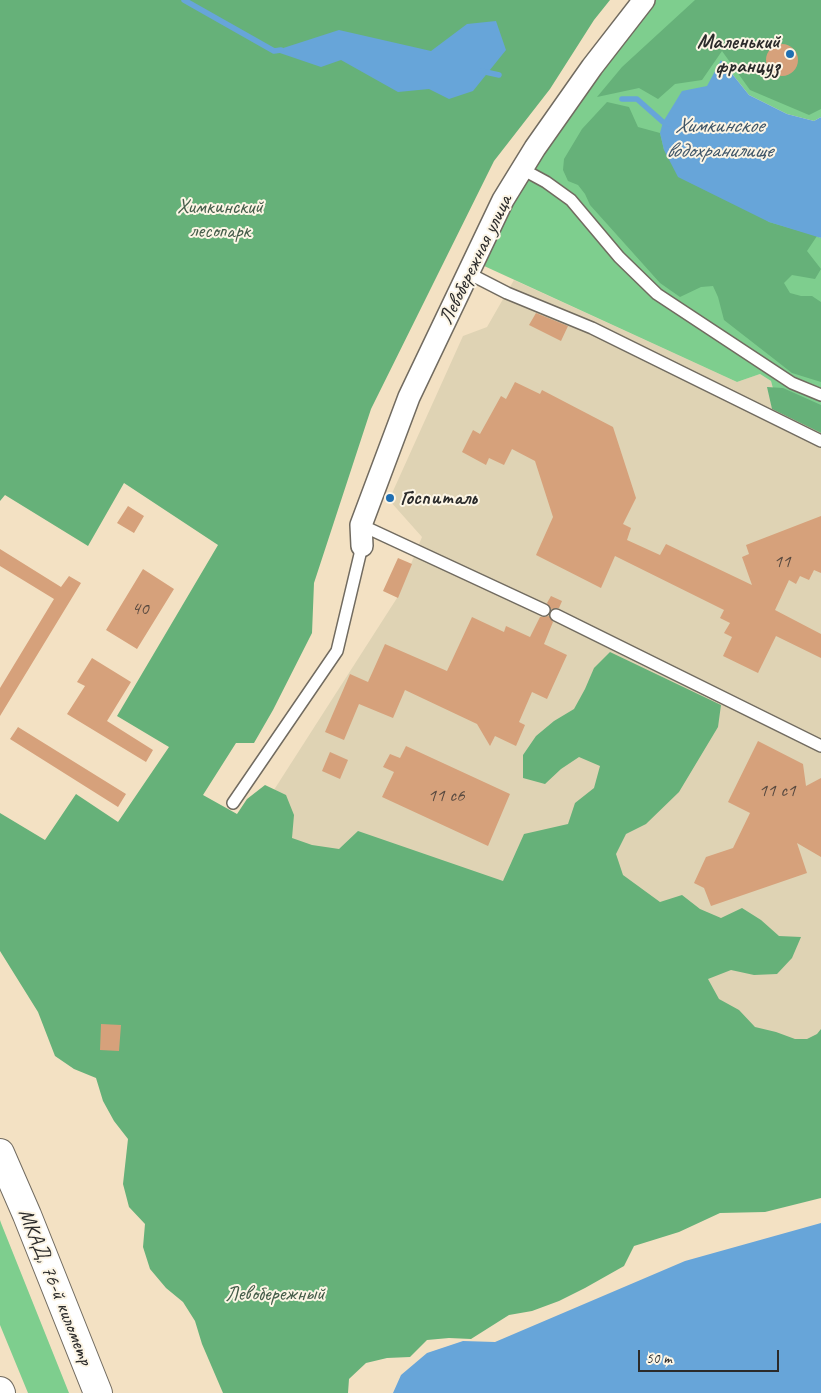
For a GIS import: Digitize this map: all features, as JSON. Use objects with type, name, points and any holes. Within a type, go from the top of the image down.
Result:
[{"type":"highway","name":"МКАД, 76-й километр","points":[[0,1153],[98,1393]]},
{"type":"street","name":"Левобережная улица","points":[[362,546],[361,524],[409,397],[447,321],[503,200],[535,148],[592,67],[644,0]]},
{"type":"lane","points":[[522,169],[546,182],[571,200],[619,257],[657,294],[792,383],[821,396]]},
{"type":"lane","points":[[468,273],[507,293],[592,328],[821,441]]},
{"type":"lane","points":[[361,524],[544,610]]},
{"type":"lane","points":[[232,803],[337,651],[362,546]]},
{"type":"lane","points":[[556,615],[821,746]]},
{"type":"shaded area","points":[[514,280],[737,382],[760,374],[771,381],[777,404],[821,426],[821,1136],[198,926],[272,793],[397,598],[422,537],[389,500],[463,336],[487,327]]},
{"type":"green space","points":[[0,0],[610,0],[594,20],[550,89],[494,161],[371,409],[314,583],[312,633],[254,743],[236,743],[203,795],[237,814],[247,799],[265,785],[286,795],[294,815],[292,838],[312,845],[339,849],[358,831],[503,881],[524,834],[568,824],[575,803],[594,788],[600,766],[579,757],[561,769],[545,784],[523,778],[523,755],[536,736],[554,721],[574,709],[594,668],[610,652],[721,705],[718,727],[679,792],[646,824],[626,834],[616,854],[623,875],[660,902],[682,895],[700,909],[721,918],[742,908],[761,920],[779,936],[801,937],[792,958],[777,974],[754,975],[731,970],[708,979],[719,999],[739,1010],[755,1027],[795,1039],[807,1039],[817,1034],[821,1029],[821,1198],[765,1212],[720,1213],[679,1232],[634,1246],[624,1266],[559,1301],[532,1311],[509,1315],[471,1339],[427,1340],[410,1357],[387,1358],[366,1363],[349,1379],[348,1393],[223,1393],[202,1344],[195,1321],[183,1302],[166,1288],[150,1269],[143,1247],[145,1224],[129,1207],[123,1184],[128,1139],[114,1121],[103,1101],[96,1078],[74,1069],[55,1056],[38,1012],[0,951],[0,813],[45,840],[76,794],[118,822],[169,747],[117,716],[218,545],[124,483],[88,546],[5,495],[0,501]]},
{"type":"green space","points":[[655,0],[821,0],[821,117],[814,121],[787,114],[749,95],[721,60],[817,236],[821,238],[821,426],[777,404],[771,381],[760,374],[737,382],[482,265],[540,152],[625,36]]},
{"type":"green space","points":[[695,0],[821,0],[821,109],[809,115],[750,90],[722,51],[702,80],[675,84],[658,99],[639,88],[597,97],[622,67]]},
{"type":"green space","points":[[607,102],[629,107],[638,127],[660,133],[664,150],[769,222],[817,236],[807,251],[821,269],[815,279],[792,275],[784,283],[790,293],[812,296],[821,302],[821,382],[792,373],[724,320],[713,286],[701,287],[680,297],[660,283],[590,205],[578,185],[568,181],[563,170],[564,159],[582,129]]},
{"type":"green space","points":[[767,387],[783,388],[821,405],[821,433],[772,409]]},
{"type":"green space","points":[[0,1220],[69,1393],[28,1393],[0,1325]]},
{"type":"water","points":[[496,21],[506,50],[473,91],[449,99],[429,89],[398,92],[341,60],[321,67],[274,51],[339,30],[431,51],[467,24]]},
{"type":"water","name":"Химкинское водохранилище","points":[[721,60],[749,95],[787,114],[814,121],[821,117],[821,238],[769,222],[678,177],[664,150],[660,133],[663,122],[682,91],[707,86]]},
{"type":"water","points":[[821,1223],[821,1393],[393,1393],[401,1375],[427,1353],[463,1341],[495,1342],[685,1261]]},
{"type":"building","points":[[782,44],[794,48],[798,60],[794,72],[782,76],[770,72],[766,60],[770,48]]},
{"type":"building","points":[[536,313],[568,326],[561,341],[529,325]]},
{"type":"building","points":[[515,382],[540,394],[542,390],[613,427],[636,498],[623,524],[631,528],[627,540],[660,555],[666,544],[752,585],[742,557],[749,554],[746,545],[821,516],[821,573],[814,570],[809,580],[800,576],[796,584],[789,580],[775,610],[821,634],[821,658],[776,636],[758,673],[723,656],[732,637],[724,633],[730,623],[720,618],[724,610],[615,556],[601,588],[536,555],[553,517],[535,461],[512,449],[504,465],[489,458],[486,465],[462,452],[473,430],[480,434],[501,396],[506,399]]},
{"type":"building","points":[[128,506],[144,516],[134,533],[117,523]]},
{"type":"building","points":[[0,549],[61,587],[69,576],[81,583],[0,716],[0,688],[54,599],[0,566]]},
{"type":"building","points":[[398,558],[412,564],[398,598],[383,591]]},
{"type":"building","points":[[143,569],[174,589],[137,649],[106,630]]},
{"type":"building","points":[[551,596],[562,601],[559,608],[551,609],[547,603]]},
{"type":"building","points":[[549,616],[553,622],[544,644],[567,655],[547,699],[532,692],[519,722],[525,725],[516,746],[495,736],[490,746],[477,724],[405,690],[393,718],[359,704],[344,740],[325,732],[350,674],[368,682],[385,644],[447,671],[472,617],[504,632],[506,626],[530,637],[540,617]]},
{"type":"building","points":[[92,658],[131,682],[107,721],[153,750],[146,762],[67,714],[85,686],[77,682]]},
{"type":"building","points":[[18,727],[126,794],[118,807],[10,739]]},
{"type":"building","points":[[758,741],[803,764],[806,786],[821,778],[821,857],[797,843],[807,873],[711,906],[704,888],[694,883],[706,857],[733,848],[750,813],[728,802]]},
{"type":"building","points":[[406,746],[510,794],[488,846],[382,797],[394,772],[383,767],[390,754],[400,758]]},
{"type":"building","points":[[330,752],[348,760],[340,779],[322,771]]},
{"type":"building","points":[[101,1024],[121,1025],[119,1051],[100,1050]]},
{"type":"waterway","points":[[184,0],[274,51],[281,50]]},
{"type":"waterway","points":[[481,71],[499,75]]},
{"type":"waterway","points":[[622,99],[637,99],[663,122],[669,124]]},
{"type":"place","name":"Маленький француз","points":[[790,54]]},
{"type":"place","name":"Госпиталь","points":[[390,498]]},
{"type":"park label","name":"Химкинский лесопарк","points":[[220,219]]},
{"type":"park label","name":"Левобережный","points":[[275,1294]]}]
